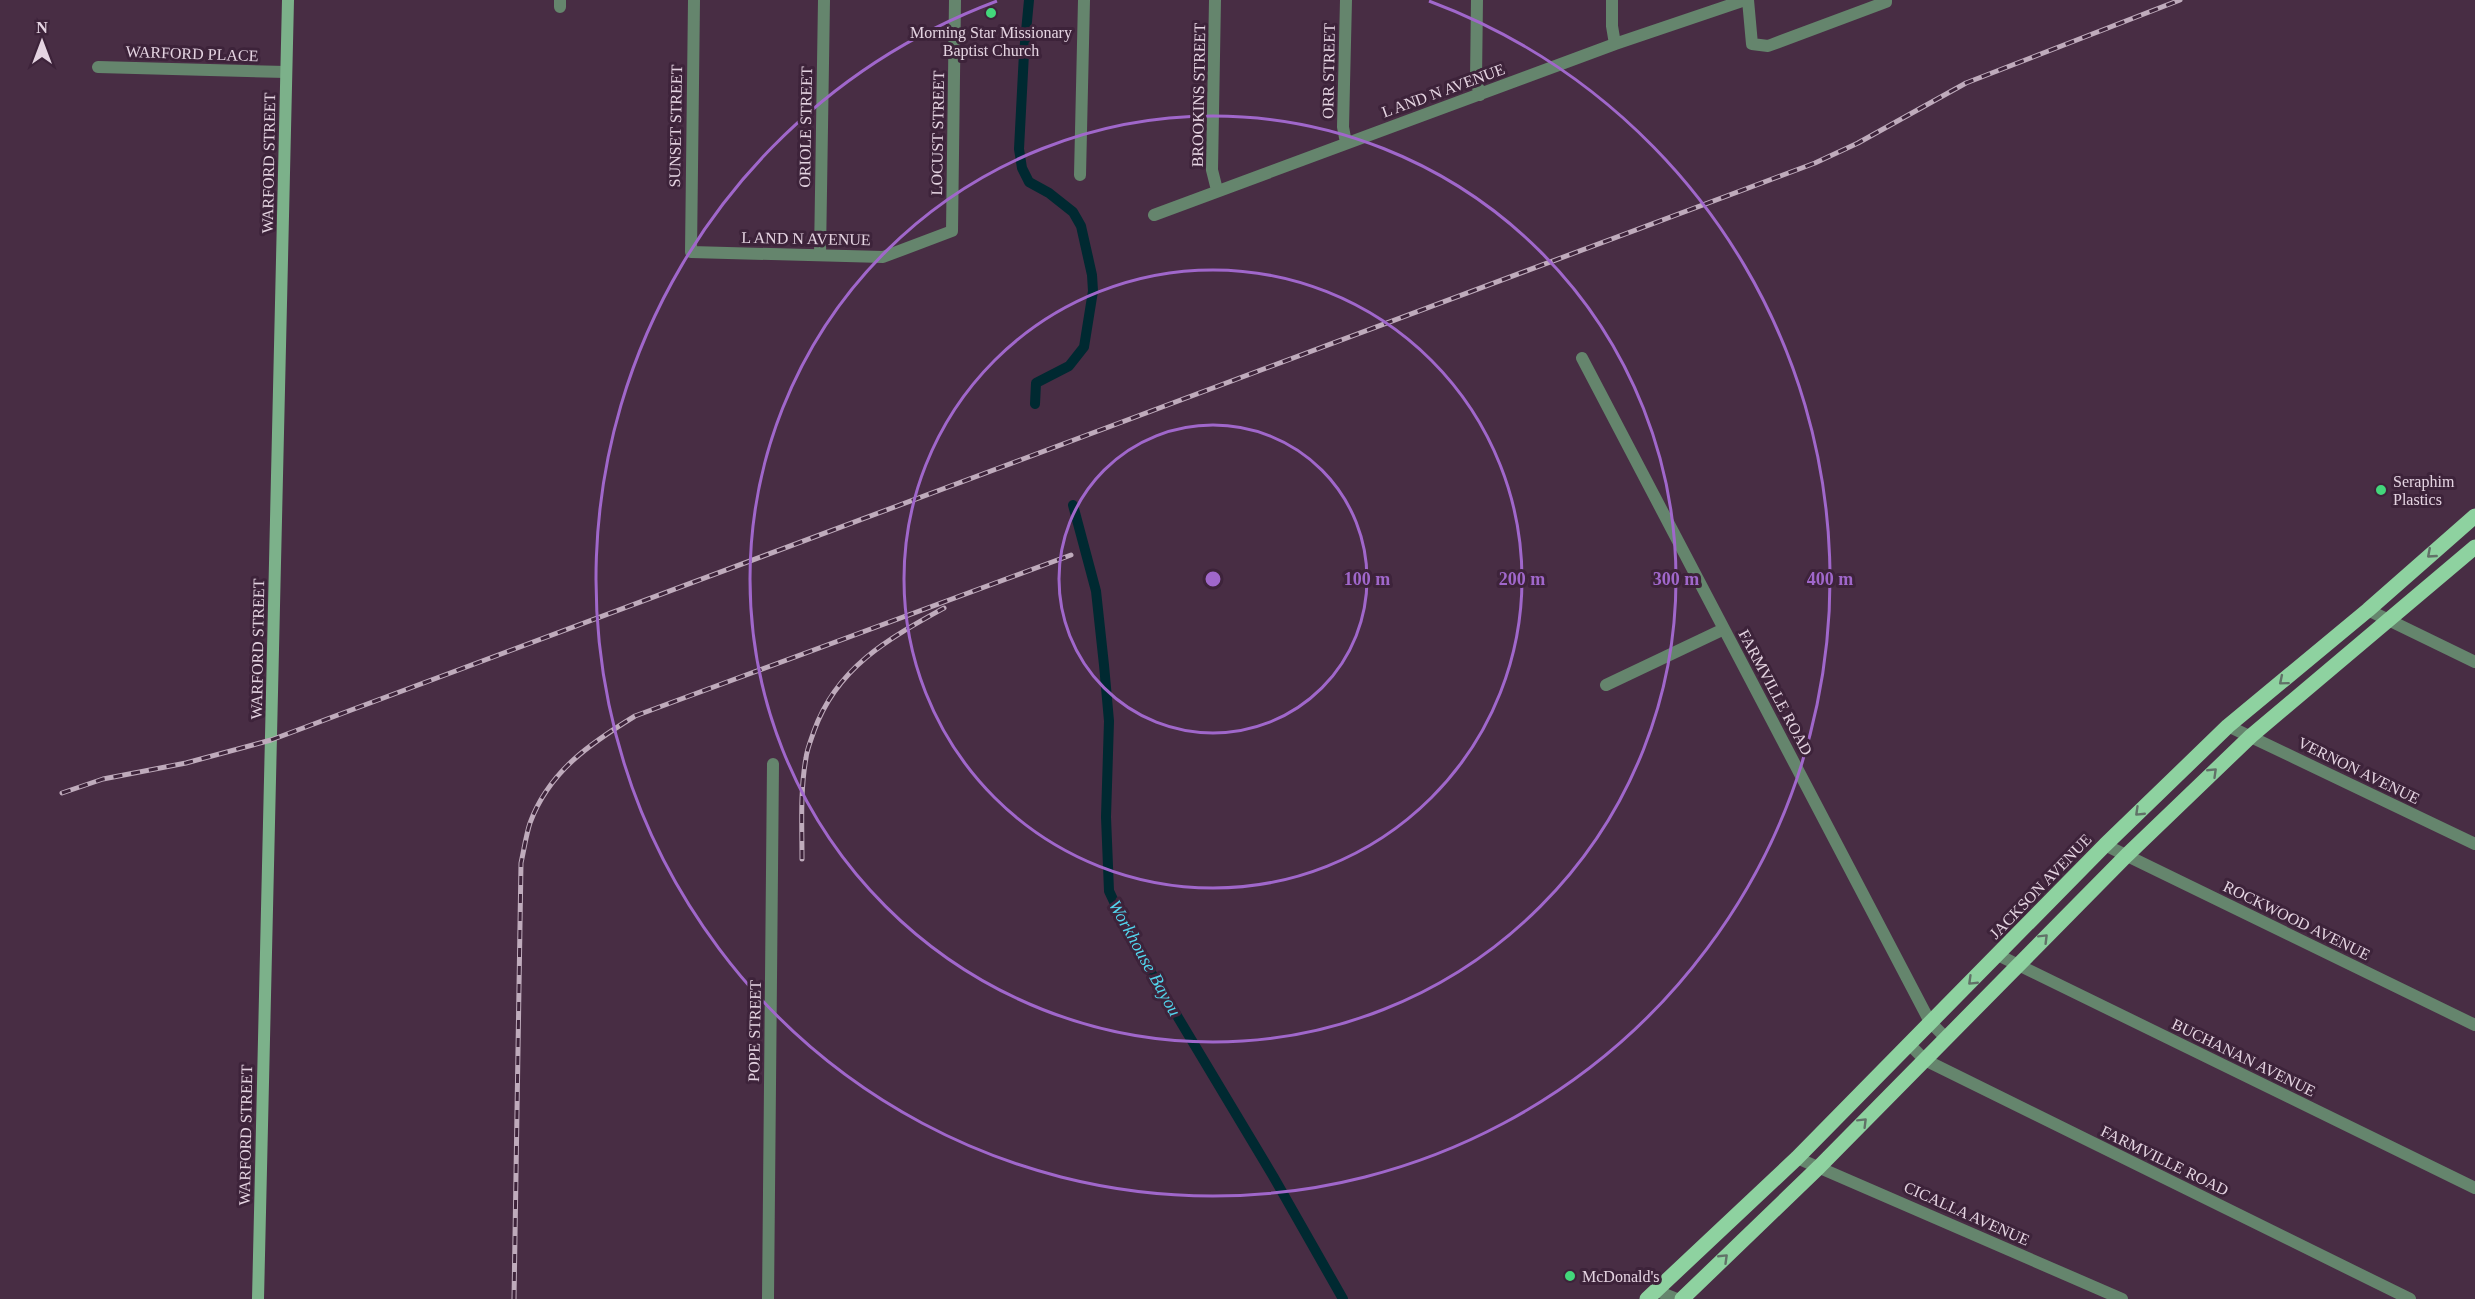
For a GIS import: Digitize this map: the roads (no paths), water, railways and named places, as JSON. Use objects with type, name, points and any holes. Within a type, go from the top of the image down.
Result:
[{"type":"main road","name":"WARFORD STREET","points":[[258,1299],[288,0]]},
{"type":"main road","name":"JACKSON AVENUE","points":[[1652,1295],[1797,1158],[2105,845],[2228,726],[2475,516]]},
{"type":"main road","points":[[1680,1299],[1819,1167],[2127,855],[2251,736],[2475,548]]},
{"type":"street","name":"SUNSET STREET","points":[[691,252],[694,0]]},
{"type":"street","name":"ORIOLE STREET","points":[[820,255],[824,0]]},
{"type":"street","name":"LOCUST STREET","points":[[952,231],[955,0]]},
{"type":"street","points":[[1080,175],[1084,0]]},
{"type":"street","name":"BROOKINS STREET","points":[[1215,0],[1212,170],[1217,190]]},
{"type":"street","name":"ORR STREET","points":[[1346,0],[1343,127],[1346,143]]},
{"type":"street","points":[[1477,0],[1476,81],[1480,95]]},
{"type":"street","points":[[1612,0],[1615,44]]},
{"type":"street","name":"L AND N AVENUE","points":[[1154,215],[1615,44],[1747,0],[1752,44],[1768,46],[1886,1]]},
{"type":"street","name":"WARFORD PLACE","points":[[98,67],[286,72]]},
{"type":"street","name":"L AND N AVENUE","points":[[691,252],[883,257],[952,231]]},
{"type":"street","name":"FARMVILLE ROAD","points":[[1582,358],[1930,1022],[1946,1038]]},
{"type":"street","points":[[2367,610],[2475,662]]},
{"type":"street","points":[[1606,685],[1724,629]]},
{"type":"street","name":"VERNON AVENUE","points":[[2228,726],[2475,844]]},
{"type":"street","name":"POPE STREET","points":[[768,1299],[773,764]]},
{"type":"street","name":"ROCKWOOD AVENUE","points":[[2105,845],[2475,1025]]},
{"type":"street","name":"BUCHANAN AVENUE","points":[[1998,955],[2475,1188]]},
{"type":"street","name":"FARMVILLE ROAD","points":[[1909,1044],[1924,1060],[2410,1299]]},
{"type":"street","name":"CICALLA AVENUE","points":[[1797,1158],[2122,1299]]},
{"type":"street","points":[[1652,1295],[1680,1299]]},
{"type":"waterway","name":"Workhouse Bayou","points":[[1029,0],[1019,149],[1022,168],[1029,182],[1049,193],[1073,212],[1081,226],[1092,275],[1093,291],[1084,347],[1069,366],[1036,383],[1035,404]]},
{"type":"waterway","name":"Workhouse Bayou","points":[[1073,505],[1096,591],[1104,665],[1109,721],[1106,817],[1109,891],[1134,944],[1273,1176],[1343,1299]]},
{"type":"railway","points":[[62,793],[103,779],[186,763],[271,740],[1815,163],[1858,143],[1966,83],[2180,0]]},
{"type":"railway","points":[[514,1299],[521,863],[530,823],[548,788],[560,773],[587,748],[635,716],[1071,555]]},
{"type":"railway","points":[[802,859],[804,770],[809,744],[824,709],[850,672],[867,657],[903,631],[944,608]]},
{"type":"place","name":"Morning Star Missionary Baptist Church","points":[[991,13]]},
{"type":"place","name":"Seraphim Plastics","points":[[2381,490]]},
{"type":"place","name":"McDonald's","points":[[1570,1276]]}]
